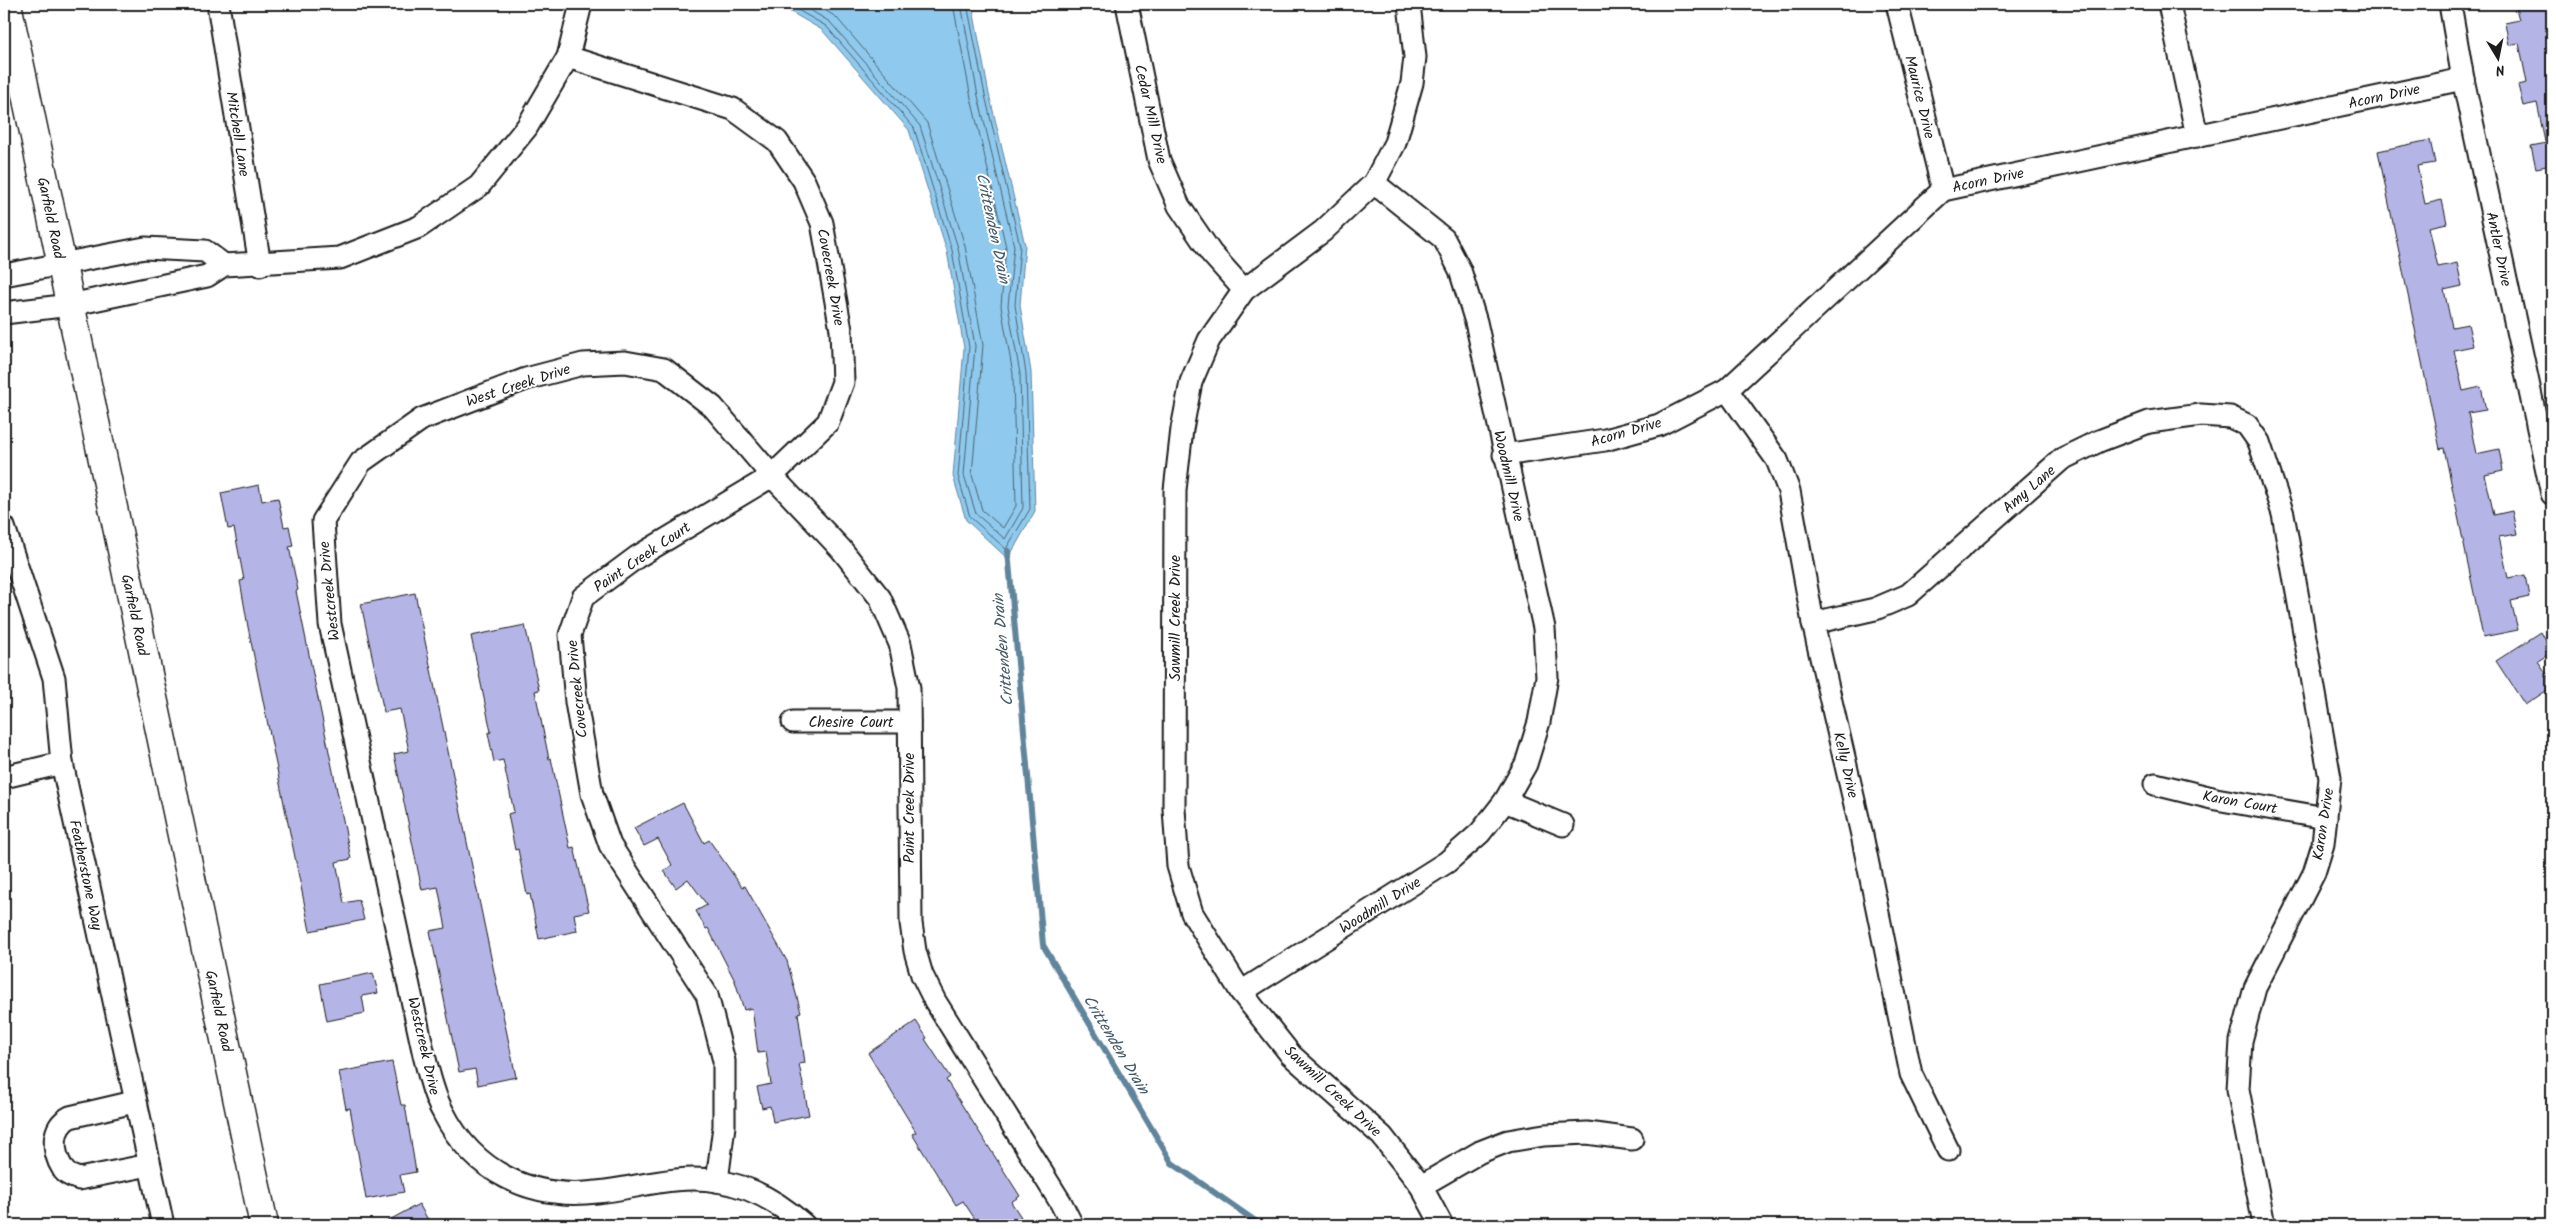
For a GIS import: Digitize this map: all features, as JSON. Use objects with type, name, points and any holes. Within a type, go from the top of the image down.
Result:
[{"type":"street","name":"Garfield Road","points":[[7,4],[264,1225]]},
{"type":"street","name":"Mitchell Lane","points":[[218,4],[260,265]]},
{"type":"street","points":[[4,313],[70,305],[207,276],[224,265],[260,265],[340,258],[427,222],[479,186],[527,127],[568,56],[582,4]]},
{"type":"street","name":"Cedar Mill Drive","points":[[1127,4],[1159,160],[1180,206],[1211,253],[1244,290]]},
{"type":"street","name":"Sawmill Creek Drive","points":[[1409,4],[1415,56],[1412,83],[1395,143],[1374,182],[1323,231],[1244,290],[1209,340],[1192,382],[1182,429],[1176,481],[1174,534],[1176,567],[1174,809],[1178,866],[1192,913],[1241,992],[1291,1055],[1382,1136],[1420,1186],[1442,1225]]},
{"type":"street","name":"Maurice Drive","points":[[1897,4],[1943,190]]},
{"type":"street","points":[[2169,4],[2197,136]]},
{"type":"street","name":"Antler Drive","points":[[2450,4],[2463,79],[2552,494]]},
{"type":"street","name":"Covecreek Drive","points":[[568,56],[733,109],[777,141],[804,181],[822,223],[841,330],[843,382],[828,422],[772,476]]},
{"type":"street","name":"Acorn Drive","points":[[1504,455],[1604,440],[1659,424],[1727,390],[1943,190],[2463,79]]},
{"type":"street","name":"Woodmill Drive","points":[[1241,992],[1447,862],[1480,833],[1505,801],[1526,764],[1539,722],[1547,677],[1544,628],[1504,455],[1476,322],[1460,270],[1444,240],[1374,182]]},
{"type":"street","points":[[4,275],[146,248],[205,251],[224,265]]},
{"type":"street","name":"West Creek Drive","points":[[459,404],[526,379],[583,364],[624,362],[664,369],[712,408],[772,476]]},
{"type":"street","name":"Kelly Drive","points":[[1727,390],[1777,460],[1789,491],[1813,623],[1862,835],[1912,1074],[1948,1150]]},
{"type":"street","name":"Westcreek Drive","points":[[459,404],[422,419],[362,462],[323,521],[330,624],[434,1093],[456,1134],[476,1159],[514,1183],[550,1191],[583,1194],[689,1178],[717,1181]]},
{"type":"street","name":"Amy Lane","points":[[1813,623],[1874,609],[1908,595],[2062,460],[2098,441],[2149,422],[2201,415],[2230,417],[2247,425],[2259,442]]},
{"type":"street","name":"Karon Drive","points":[[2259,442],[2283,514],[2330,778],[2323,844],[2314,873],[2269,956],[2254,988],[2241,1042],[2238,1089],[2264,1225]]},
{"type":"street","name":"Paint Creek Court","points":[[574,626],[583,597],[637,557],[700,517],[772,476]]},
{"type":"street","name":"Paint Creek Drive","points":[[772,476],[841,549],[880,598],[900,644],[906,666],[909,722],[911,924],[922,975],[935,1001],[973,1065],[1061,1203],[1072,1225]]},
{"type":"street","name":"Featherstone Way","points":[[4,527],[54,678],[62,763],[134,1102],[163,1225]]},
{"type":"street","name":"Covecreek Drive","points":[[574,626],[570,635],[576,702],[592,794],[610,845],[707,995],[724,1061],[724,1126],[717,1181]]},
{"type":"street","name":"Chesire Court","points":[[793,722],[909,722]]},
{"type":"street","points":[[4,777],[62,763]]},
{"type":"street","name":"Karon Court","points":[[2155,784],[2216,799],[2326,818]]},
{"type":"street","points":[[1505,801],[1563,825]]},
{"type":"street","points":[[134,1102],[70,1117],[60,1122],[54,1142],[63,1169],[69,1175],[80,1179],[150,1165]]},
{"type":"street","points":[[1420,1186],[1480,1152],[1508,1141],[1544,1135],[1587,1132],[1632,1139]]},
{"type":"street","points":[[717,1181],[764,1196],[804,1225]]},
{"type":"water","points":[[777,4],[972,4],[989,94],[1025,245],[1020,305],[1031,372],[1035,511],[1008,559],[966,520],[953,476],[964,348],[947,251],[909,130],[822,30]]},
{"type":"building","points":[[2515,4],[2551,4],[2552,141],[2545,142],[2537,103],[2523,106],[2518,85],[2527,83],[2519,43],[2509,45],[2505,23],[2519,20]]},
{"type":"building","points":[[2430,140],[2435,163],[2417,166],[2425,204],[2442,200],[2447,223],[2429,227],[2438,267],[2457,263],[2462,286],[2444,290],[2452,327],[2468,324],[2473,346],[2454,350],[2463,391],[2481,387],[2486,410],[2468,413],[2476,454],[2499,449],[2503,471],[2485,475],[2494,515],[2512,511],[2517,534],[2499,537],[2508,578],[2525,575],[2529,597],[2511,601],[2518,630],[2483,637],[2444,448],[2440,449],[2378,151]]},
{"type":"building","points":[[2552,142],[2552,165],[2536,168],[2531,146]]},
{"type":"building","points":[[259,485],[262,501],[278,498],[284,527],[289,526],[293,546],[289,547],[298,590],[296,591],[351,859],[336,862],[344,903],[359,900],[364,920],[310,931],[248,627],[240,581],[244,580],[234,528],[228,529],[221,493]]},
{"type":"building","points":[[415,593],[516,1077],[478,1085],[475,1069],[459,1072],[430,931],[446,928],[438,887],[422,890],[394,754],[409,751],[400,709],[384,712],[361,604]]},
{"type":"building","points":[[525,625],[539,690],[535,691],[549,759],[551,758],[570,848],[574,847],[589,911],[574,914],[577,931],[539,939],[530,894],[527,895],[518,849],[515,850],[508,814],[514,812],[503,760],[494,762],[488,733],[491,732],[471,636]]},
{"type":"building","points":[[2541,632],[2552,652],[2538,661],[2552,682],[2552,687],[2525,705],[2496,661]]},
{"type":"building","points":[[683,803],[704,843],[709,840],[742,887],[745,886],[787,961],[801,1012],[798,1013],[805,1063],[799,1064],[809,1115],[773,1122],[770,1106],[762,1108],[757,1087],[771,1084],[766,1052],[758,1053],[752,1008],[744,1010],[735,981],[708,928],[706,929],[696,911],[707,905],[688,879],[676,888],[664,871],[672,865],[658,839],[644,846],[634,828]]},
{"type":"building","points":[[373,973],[378,993],[362,996],[365,1013],[327,1021],[320,984]]},
{"type":"building","points":[[916,1021],[927,1038],[925,1039],[950,1077],[946,1080],[1020,1196],[1011,1202],[1021,1217],[1008,1225],[979,1225],[963,1201],[956,1205],[912,1134],[916,1132],[868,1053]]},
{"type":"building","points":[[392,1062],[401,1105],[405,1105],[416,1172],[400,1175],[404,1192],[366,1199],[350,1108],[346,1109],[339,1072]]},
{"type":"building","points":[[419,1204],[431,1225],[380,1225]]},
{"type":"waterway","name":"Crittenden Drain","points":[[1008,551],[1043,945],[1172,1163],[1261,1225]]}]
